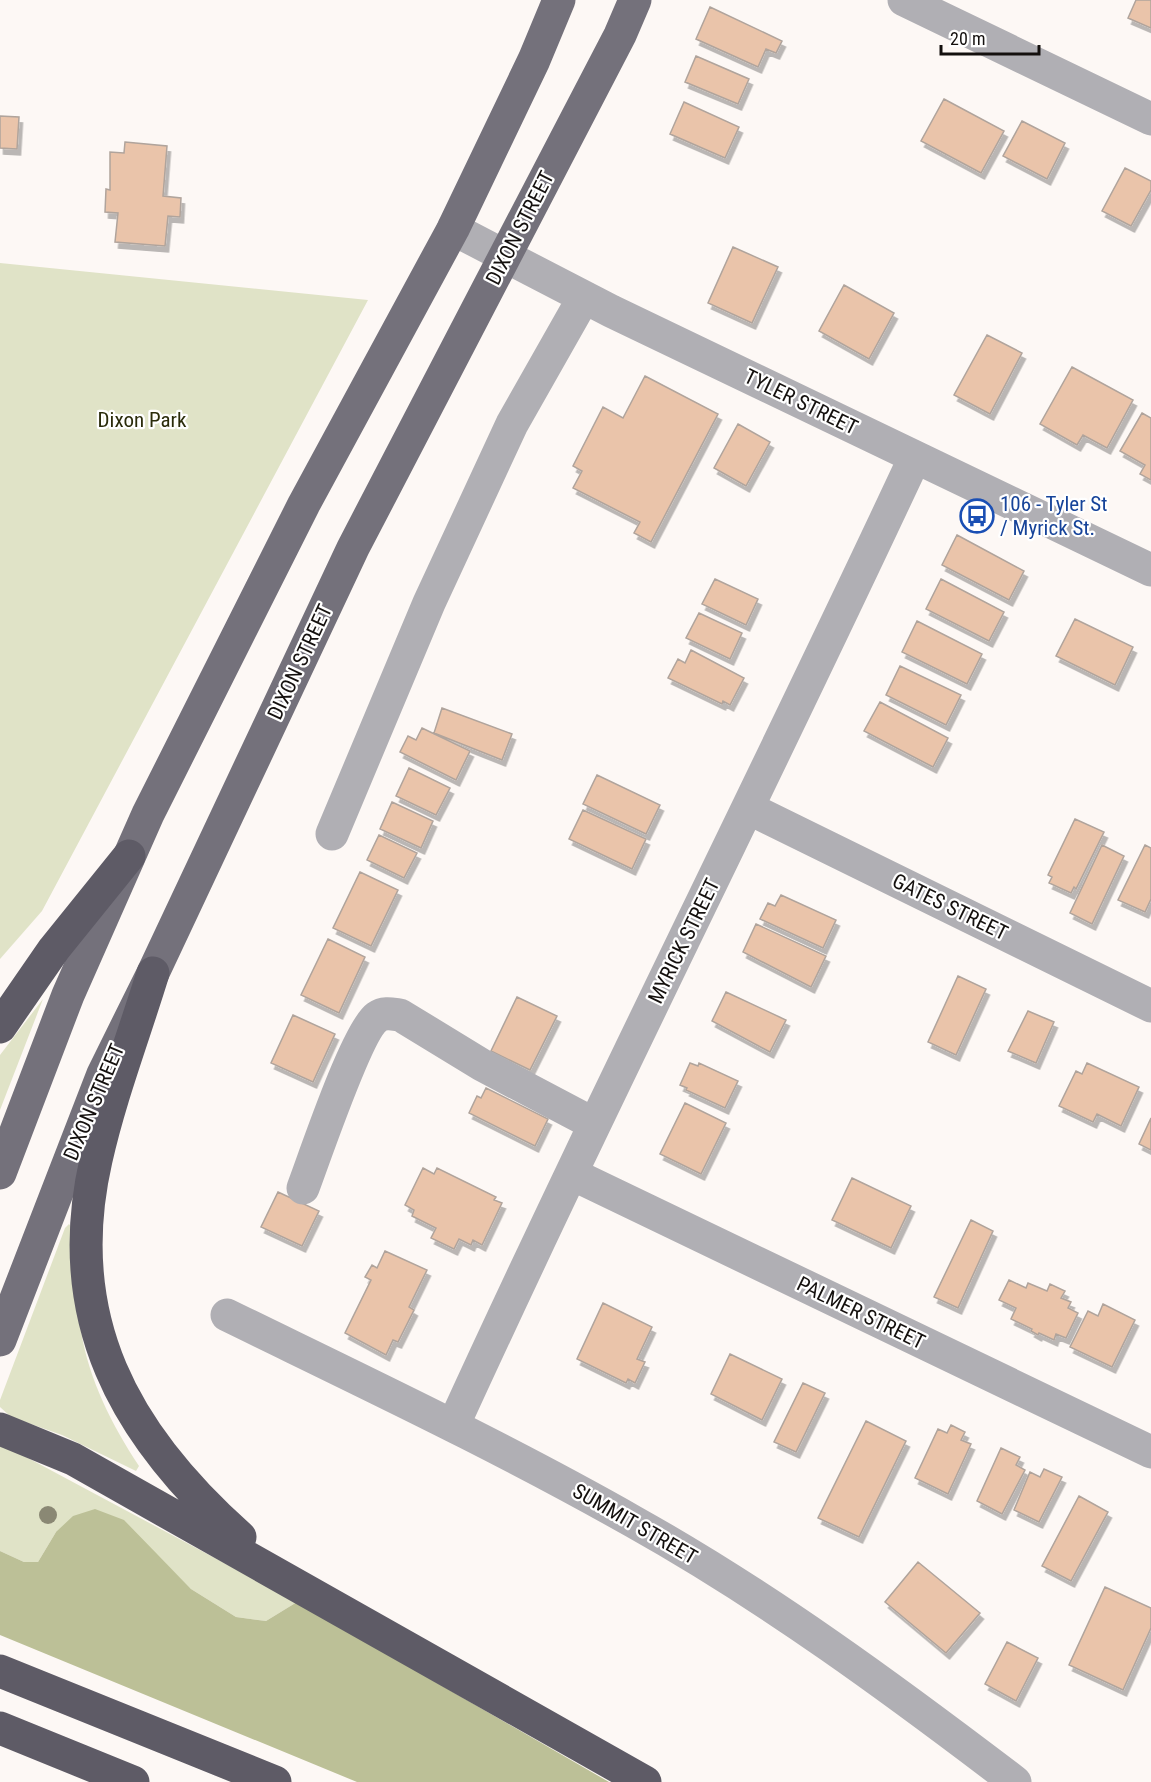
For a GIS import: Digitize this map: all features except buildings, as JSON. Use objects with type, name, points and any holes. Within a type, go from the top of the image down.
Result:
[{"type":"highway","points":[[0,1027],[54,949],[129,856]]},
{"type":"highway","points":[[153,973],[96,1159],[89,1201],[86,1252],[95,1324],[111,1373],[124,1401],[171,1467],[217,1517],[256,1552],[300,1585]]},
{"type":"highway","points":[[0,1429],[73,1459],[300,1585],[645,1782]]},
{"type":"highway","points":[[0,1671],[275,1782]]},
{"type":"highway","points":[[0,1728],[134,1782]]},
{"type":"main road","points":[[0,1173],[68,995],[129,856],[304,504],[453,229],[534,60],[559,0]]},
{"type":"main road","name":"DIXON STREET","points":[[0,1340],[103,1074],[153,973],[353,548],[506,257],[635,0]]},
{"type":"street","points":[[904,0],[1151,119]]},
{"type":"street","name":"TYLER STREET","points":[[453,229],[584,297],[1151,570]]},
{"type":"street","points":[[332,834],[429,603],[512,424],[584,297]]},
{"type":"street","name":"MYRICK STREET","points":[[453,1426],[594,1124],[915,457]]},
{"type":"street","name":"GATES STREET","points":[[748,808],[1151,1006]]},
{"type":"street","points":[[303,1188],[341,1088],[366,1031],[377,1017],[387,1013],[400,1015],[482,1065],[594,1124]]},
{"type":"street","name":"PALMER STREET","points":[[572,1173],[1151,1452]]},
{"type":"street","name":"SUMMIT STREET","points":[[227,1315],[498,1447],[636,1522],[747,1590],[924,1713],[1015,1782]]},
{"type":"green space","name":"Dixon Park","points":[[0,263],[368,300],[42,911],[0,959]]},
{"type":"green space","points":[[43,999],[0,1110],[0,1055]]},
{"type":"green space","points":[[69,1224],[73,1229],[78,1306],[85,1349],[103,1402],[139,1466],[136,1471],[62,1435],[11,1417],[0,1407],[0,1400],[65,1228]]},
{"type":"green space","points":[[0,1443],[297,1602],[266,1621],[236,1617],[191,1589],[162,1560],[56,1532],[38,1562],[24,1562],[0,1551]]},
{"type":"green space","points":[[95,1509],[124,1520],[191,1589],[236,1617],[266,1621],[297,1602],[609,1782],[357,1782],[0,1635],[0,1551],[24,1562],[38,1562],[56,1532],[73,1516]]},
{"type":"place","name":"106 - Tyler St / Myrick St.","points":[[977,516]]}]
